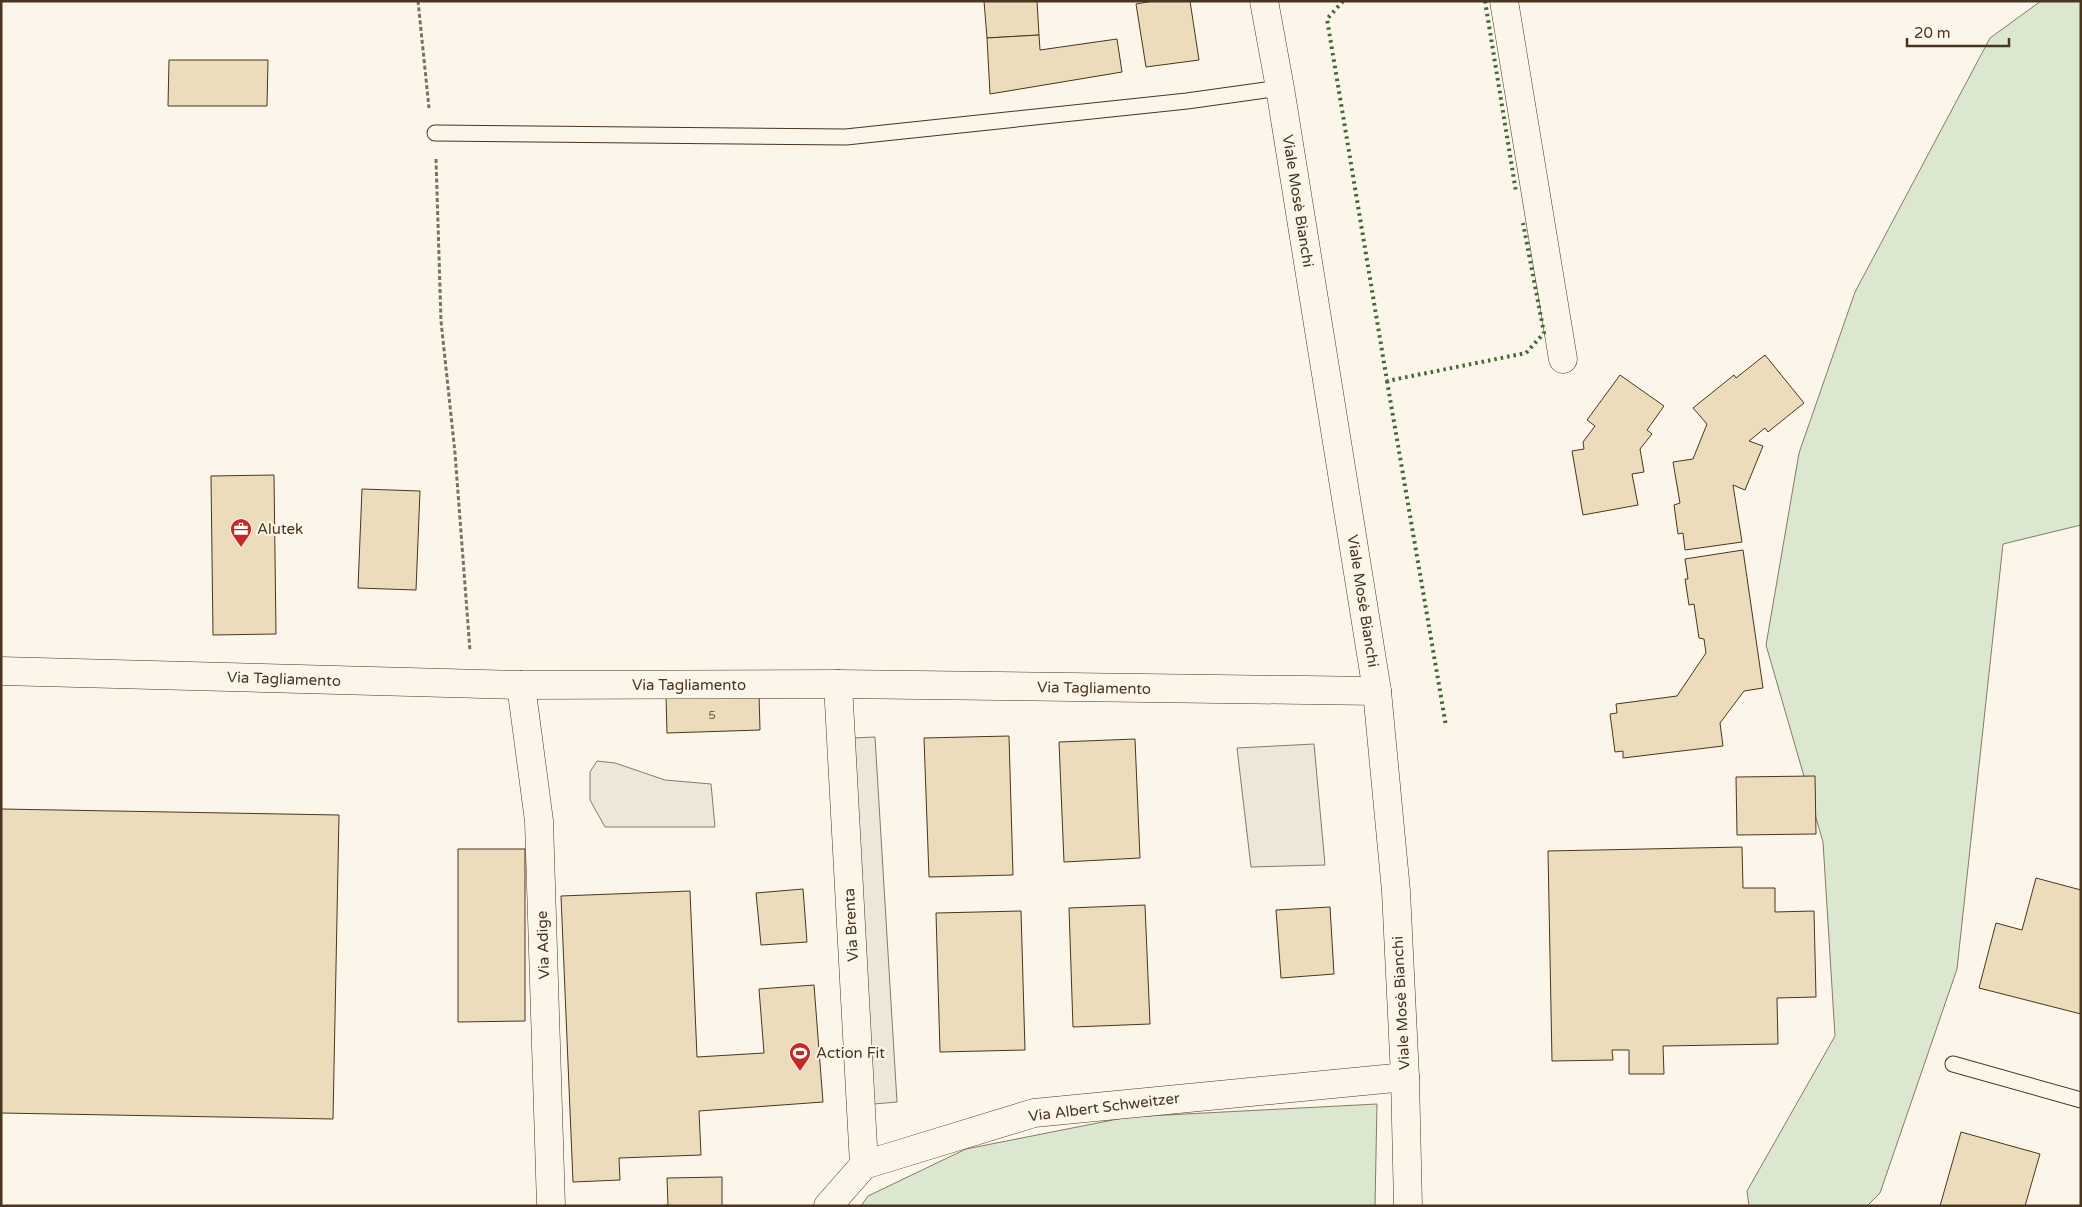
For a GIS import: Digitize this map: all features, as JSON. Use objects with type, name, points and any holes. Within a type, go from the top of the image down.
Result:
[{"type":"street","name":"Viale Mosè Bianchi","points":[[1264,1],[1280,88],[1377,691],[1396,891],[1405,1077],[1408,1206]]},
{"type":"street","points":[[1504,1],[1564,359]]},
{"type":"street","name":"Via Tagliamento","points":[[1,671],[522,685],[838,684],[1377,691]]},
{"type":"street","name":"Via Brenta","points":[[838,684],[864,1165]]},
{"type":"street","name":"Via Adige","points":[[522,685],[539,821],[551,1206]]},
{"type":"street","name":"Via Albert Schweitzer","points":[[864,1165],[1034,1113],[1405,1077]]},
{"type":"street","points":[[828,1206],[864,1165]]},
{"type":"lane","points":[[435,134],[846,137],[1177,102],[1280,88]]},
{"type":"lane","points":[[1953,1064],[2081,1100]]},
{"type":"path","points":[[418,1],[429,108],[435,134],[440,320],[455,453],[473,684]]},
{"type":"green space","points":[[2041,1],[2081,1],[2081,525],[2003,544],[1957,969],[1880,1193],[1867,1206],[1749,1206],[1747,1191],[1835,1036],[1823,842],[1766,645],[1799,453],[1855,292],[1990,38]]},
{"type":"green space","points":[[1377,1104],[1375,1206],[861,1206],[868,1196],[966,1149],[1128,1117]]},
{"type":"shaded area","points":[[875,737],[897,1102],[874,1104],[852,738]]},
{"type":"shaded area","points":[[1314,744],[1325,865],[1251,867],[1237,748]]},
{"type":"shaded area","points":[[597,761],[615,763],[665,780],[711,784],[715,827],[605,827],[590,800],[590,772]]},
{"type":"building","points":[[984,1],[1037,1],[1039,35],[987,38]]},
{"type":"building","points":[[1153,1],[1190,1],[1199,60],[1146,67],[1136,4]]},
{"type":"building","points":[[1039,35],[1040,50],[1117,39],[1122,72],[990,94],[987,38]]},
{"type":"building","points":[[169,60],[268,60],[267,106],[168,106]]},
{"type":"building","points":[[1765,355],[1804,403],[1768,432],[1765,428],[1749,441],[1763,446],[1745,490],[1733,485],[1742,542],[1685,550],[1683,533],[1678,534],[1674,505],[1680,503],[1673,462],[1693,459],[1707,424],[1693,408],[1734,375],[1736,378]]},
{"type":"building","points":[[1620,375],[1664,406],[1647,430],[1652,434],[1640,449],[1644,472],[1632,474],[1638,505],[1583,515],[1572,451],[1584,449],[1583,442],[1595,426],[1587,420]]},
{"type":"building","points":[[274,475],[276,634],[213,635],[211,476]]},
{"type":"building","points":[[362,489],[420,491],[416,590],[358,588]]},
{"type":"building","points":[[1743,550],[1763,688],[1744,691],[1720,723],[1723,746],[1623,758],[1623,751],[1615,752],[1610,714],[1617,713],[1616,704],[1677,696],[1706,653],[1704,639],[1699,638],[1694,604],[1689,605],[1685,579],[1688,579],[1685,559]]},
{"type":"building","points":[[759,694],[760,730],[667,733],[666,696]]},
{"type":"building","points":[[1009,736],[1013,875],[929,877],[924,738]]},
{"type":"building","points":[[1135,739],[1140,858],[1064,862],[1059,742]]},
{"type":"building","points":[[1815,776],[1816,834],[1737,835],[1736,777]]},
{"type":"building","points":[[1,809],[339,815],[333,1119],[1,1113]]},
{"type":"building","points":[[1742,847],[1743,888],[1775,888],[1775,912],[1814,911],[1816,997],[1777,998],[1778,1044],[1663,1046],[1664,1074],[1629,1074],[1629,1050],[1612,1050],[1613,1060],[1552,1061],[1548,851]]},
{"type":"building","points":[[458,849],[525,849],[525,1021],[458,1022]]},
{"type":"building","points":[[2036,878],[2081,890],[2081,1014],[1979,988],[1996,923],[2022,930]]},
{"type":"building","points":[[803,889],[807,942],[761,945],[756,893]]},
{"type":"building","points":[[690,891],[697,1057],[764,1053],[759,989],[814,985],[823,1102],[699,1111],[701,1155],[619,1158],[620,1180],[573,1182],[561,896]]},
{"type":"building","points":[[1145,905],[1150,1024],[1073,1027],[1069,908]]},
{"type":"building","points":[[1330,907],[1334,974],[1281,978],[1276,910]]},
{"type":"building","points":[[1021,911],[1025,1050],[940,1052],[936,913]]},
{"type":"building","points":[[1961,1132],[2040,1154],[2025,1206],[1940,1206]]},
{"type":"building","points":[[722,1177],[722,1206],[657,1206],[668,1205],[667,1178]]},
{"type":"hedge","points":[[1343,1],[1327,19],[1387,381],[1526,353],[1544,333],[1523,223]]},
{"type":"hedge","points":[[1485,1],[1516,192]]},
{"type":"hedge","points":[[1387,381],[1446,726]]},
{"type":"place","name":"Alutek","points":[[241,548]]},
{"type":"place","name":"Action Fit","points":[[800,1072]]}]
